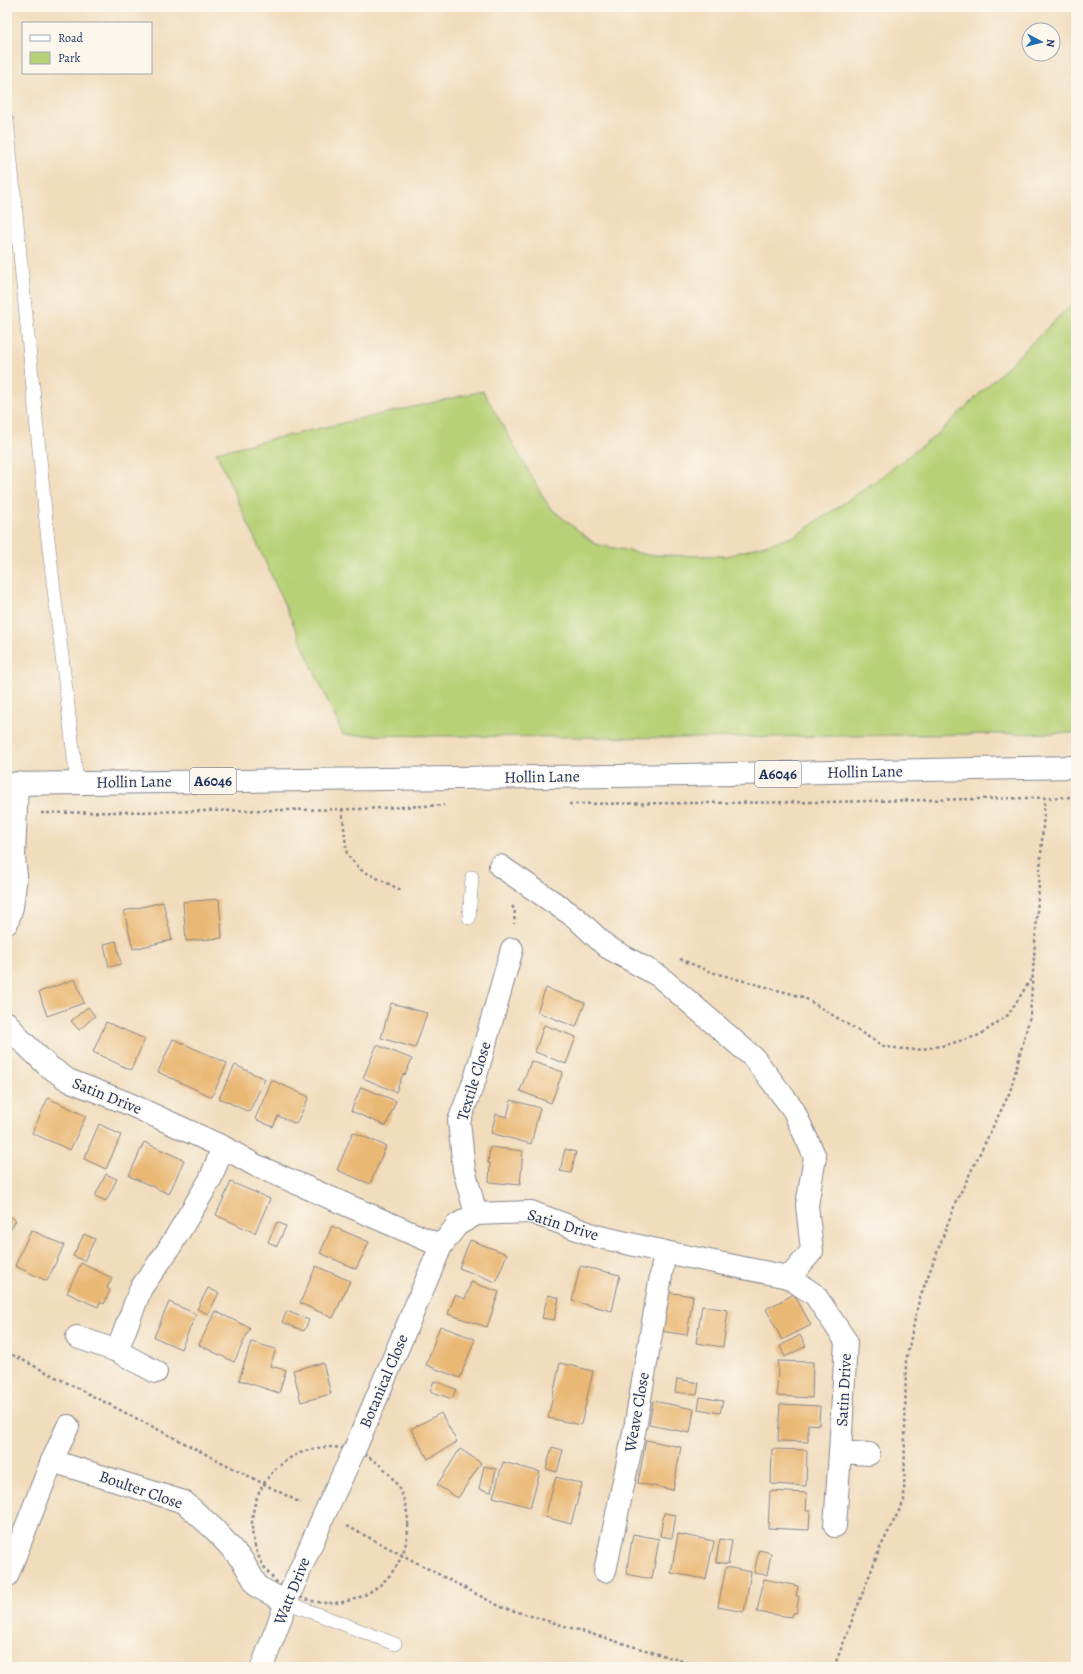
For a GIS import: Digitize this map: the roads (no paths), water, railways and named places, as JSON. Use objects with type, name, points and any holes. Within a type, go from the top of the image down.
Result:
[{"type":"street","name":"Hollin Lane","points":[[12,784],[692,775],[1076,767]]},
{"type":"street","points":[[7,924],[12,907],[16,876],[14,857],[16,813],[12,784]]},
{"type":"street","points":[[500,866],[575,917],[607,947],[659,976],[754,1058],[793,1109],[815,1157],[807,1205],[812,1251],[789,1278]]},
{"type":"street","name":"Textile Close","points":[[476,1214],[464,1170],[459,1121],[475,1079],[512,949]]},
{"type":"street","name":"Satin Drive","points":[[7,1022],[20,1039],[47,1066],[68,1080],[127,1103],[223,1147],[255,1165],[442,1246],[457,1225],[476,1214],[530,1212],[596,1236],[789,1278],[815,1295],[846,1341],[835,1526]]},
{"type":"street","points":[[117,1351],[141,1288],[168,1250],[210,1180],[223,1147]]},
{"type":"street","name":"Botanical Close","points":[[324,1515],[354,1450],[442,1246]]},
{"type":"street","name":"Weave Close","points":[[605,1571],[635,1428],[665,1252]]},
{"type":"street","points":[[77,1337],[117,1351],[156,1372]]},
{"type":"street","points":[[7,1576],[52,1461],[68,1426]]},
{"type":"street","points":[[840,1452],[869,1454]]},
{"type":"street","name":"Boulter Close","points":[[52,1461],[184,1502],[215,1530],[242,1560],[258,1587],[286,1602]]},
{"type":"street","name":"Watt Drive","points":[[262,1667],[286,1602],[324,1515]]},
{"type":"lane","points":[[7,121],[47,531],[77,782]]},
{"type":"lane","points":[[469,918],[472,877]]},
{"type":"lane","points":[[286,1602],[395,1644]]}]
